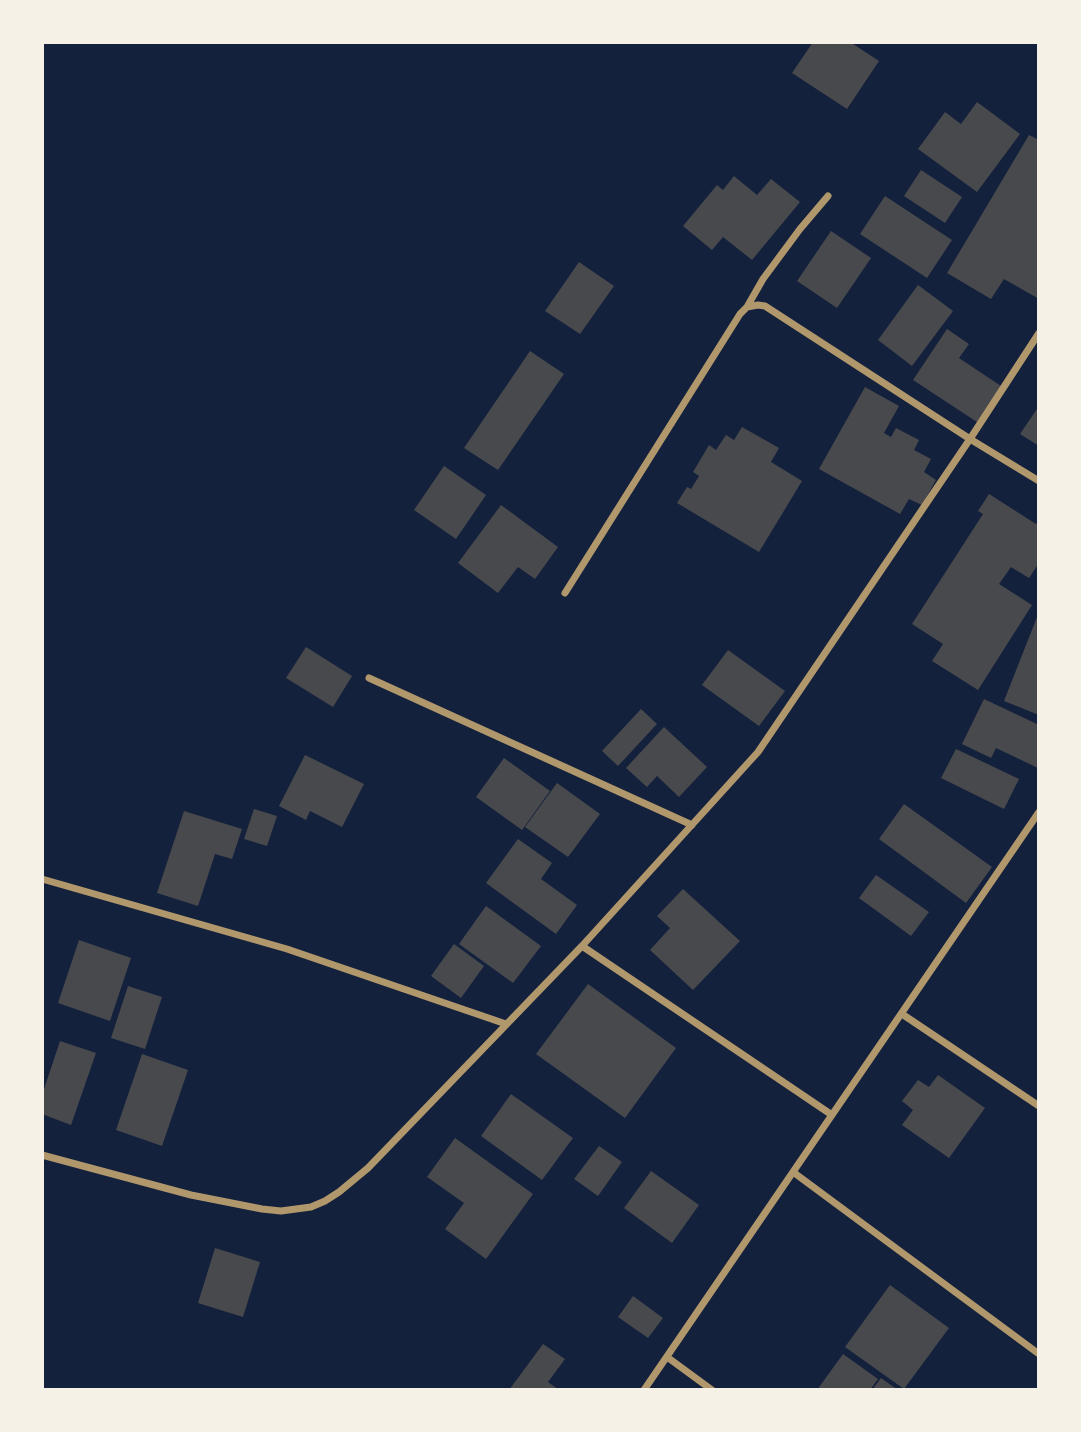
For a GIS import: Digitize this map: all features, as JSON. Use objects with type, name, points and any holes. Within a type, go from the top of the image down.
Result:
[{"type":"street","points":[[565,593],[763,279],[828,196]]},
{"type":"street","points":[[747,307],[758,304],[765,306],[1039,481]]},
{"type":"street","points":[[42,1155],[239,1206],[281,1211],[311,1207],[325,1202],[339,1192],[368,1168],[582,946],[758,751],[970,439],[1039,332]]},
{"type":"street","points":[[369,678],[692,825]]},
{"type":"street","points":[[644,1390],[1039,812]]},
{"type":"street","points":[[42,879],[275,946],[506,1024]]},
{"type":"street","points":[[582,946],[832,1115]]},
{"type":"street","points":[[902,1014],[1039,1106]]},
{"type":"street","points":[[793,1172],[1039,1354]]},
{"type":"street","points":[[667,1357],[712,1390]]},
{"type":"building","points":[[813,42],[850,42],[879,61],[847,109],[792,73]]},
{"type":"building","points":[[977,102],[1020,134],[977,192],[918,149],[945,112],[961,124]]},
{"type":"building","points":[[1029,135],[1039,140],[1039,299],[1004,279],[991,299],[947,273]]},
{"type":"building","points":[[921,170],[962,197],[945,223],[904,196]]},
{"type":"building","points":[[734,176],[757,195],[771,179],[800,202],[752,260],[723,237],[712,250],[683,226],[717,185],[723,190]]},
{"type":"building","points":[[885,196],[952,240],[927,278],[860,234]]},
{"type":"building","points":[[831,231],[871,258],[837,308],[797,281]]},
{"type":"building","points":[[579,262],[614,286],[580,334],[545,311]]},
{"type":"building","points":[[918,285],[953,311],[912,366],[878,340]]},
{"type":"building","points":[[947,329],[969,344],[959,358],[1001,386],[977,422],[913,380]]},
{"type":"building","points":[[530,351],[564,374],[498,470],[464,448]]},
{"type":"building","points":[[865,387],[899,406],[884,433],[891,437],[896,428],[919,440],[914,450],[931,459],[924,472],[936,480],[922,505],[909,499],[900,514],[819,469]]},
{"type":"building","points":[[1039,406],[1039,446],[1020,434]]},
{"type":"building","points":[[742,427],[779,448],[771,462],[802,481],[759,552],[677,503],[687,487],[691,489],[699,476],[693,472],[709,445],[716,450],[726,435],[734,440]]},
{"type":"building","points":[[444,466],[486,495],[456,539],[414,510]]},
{"type":"building","points":[[989,494],[1036,524],[1039,520],[1039,563],[1029,578],[1011,567],[999,584],[1032,605],[978,690],[932,661],[943,644],[912,624],[983,514],[978,511]]},
{"type":"building","points":[[501,505],[558,547],[535,579],[518,567],[498,593],[458,563]]},
{"type":"building","points":[[1039,612],[1039,715],[1004,701]]},
{"type":"building","points":[[306,647],[352,676],[333,707],[286,678]]},
{"type":"building","points":[[728,650],[785,691],[759,726],[702,685]]},
{"type":"building","points":[[984,699],[1039,725],[1038,768],[996,748],[991,758],[962,744]]},
{"type":"building","points":[[641,709],[657,724],[618,766],[602,751]]},
{"type":"building","points":[[664,727],[707,767],[679,797],[657,776],[647,787],[626,768]]},
{"type":"building","points":[[956,749],[1019,779],[1004,809],[941,778]]},
{"type":"building","points":[[305,755],[364,784],[342,827],[310,811],[306,820],[279,806]]},
{"type":"building","points":[[504,758],[550,791],[522,830],[476,797]]},
{"type":"building","points":[[557,783],[600,814],[568,857],[525,827]]},
{"type":"building","points":[[904,804],[992,867],[966,903],[879,839]]},
{"type":"building","points":[[254,809],[277,816],[267,846],[244,839]]},
{"type":"building","points":[[184,811],[242,829],[232,859],[215,854],[198,906],[157,893]]},
{"type":"building","points":[[518,839],[552,863],[541,879],[577,905],[556,934],[486,883]]},
{"type":"building","points":[[876,875],[929,912],[911,936],[859,898]]},
{"type":"building","points":[[683,889],[740,941],[693,990],[650,950],[670,928],[657,916]]},
{"type":"building","points":[[486,906],[541,946],[513,983],[459,944]]},
{"type":"building","points":[[79,940],[131,958],[110,1021],[58,1003]]},
{"type":"building","points":[[454,944],[484,966],[461,998],[431,976]]},
{"type":"building","points":[[588,984],[676,1048],[625,1118],[536,1054]]},
{"type":"building","points":[[128,986],[162,997],[145,1049],[111,1038]]},
{"type":"building","points":[[60,1041],[96,1053],[71,1125],[42,1114],[42,1095]]},
{"type":"building","points":[[142,1054],[188,1070],[162,1146],[116,1130]]},
{"type":"building","points":[[938,1075],[985,1108],[949,1158],[902,1125],[913,1110],[902,1101],[918,1080],[929,1087]]},
{"type":"building","points":[[511,1094],[573,1138],[542,1180],[481,1136]]},
{"type":"building","points":[[455,1138],[533,1194],[486,1259],[445,1229],[464,1203],[427,1177]]},
{"type":"building","points":[[599,1146],[622,1162],[598,1196],[574,1179]]},
{"type":"building","points":[[651,1171],[699,1205],[672,1243],[624,1208]]},
{"type":"building","points":[[215,1248],[260,1262],[243,1317],[198,1303]]},
{"type":"building","points":[[890,1285],[949,1328],[904,1389],[845,1347]]},
{"type":"building","points":[[633,1296],[663,1318],[648,1338],[618,1317]]},
{"type":"building","points":[[543,1344],[565,1359],[548,1382],[559,1390],[509,1390]]},
{"type":"building","points":[[843,1354],[878,1379],[870,1390],[817,1390]]},
{"type":"building","points":[[881,1378],[898,1390],[872,1390]]}]
